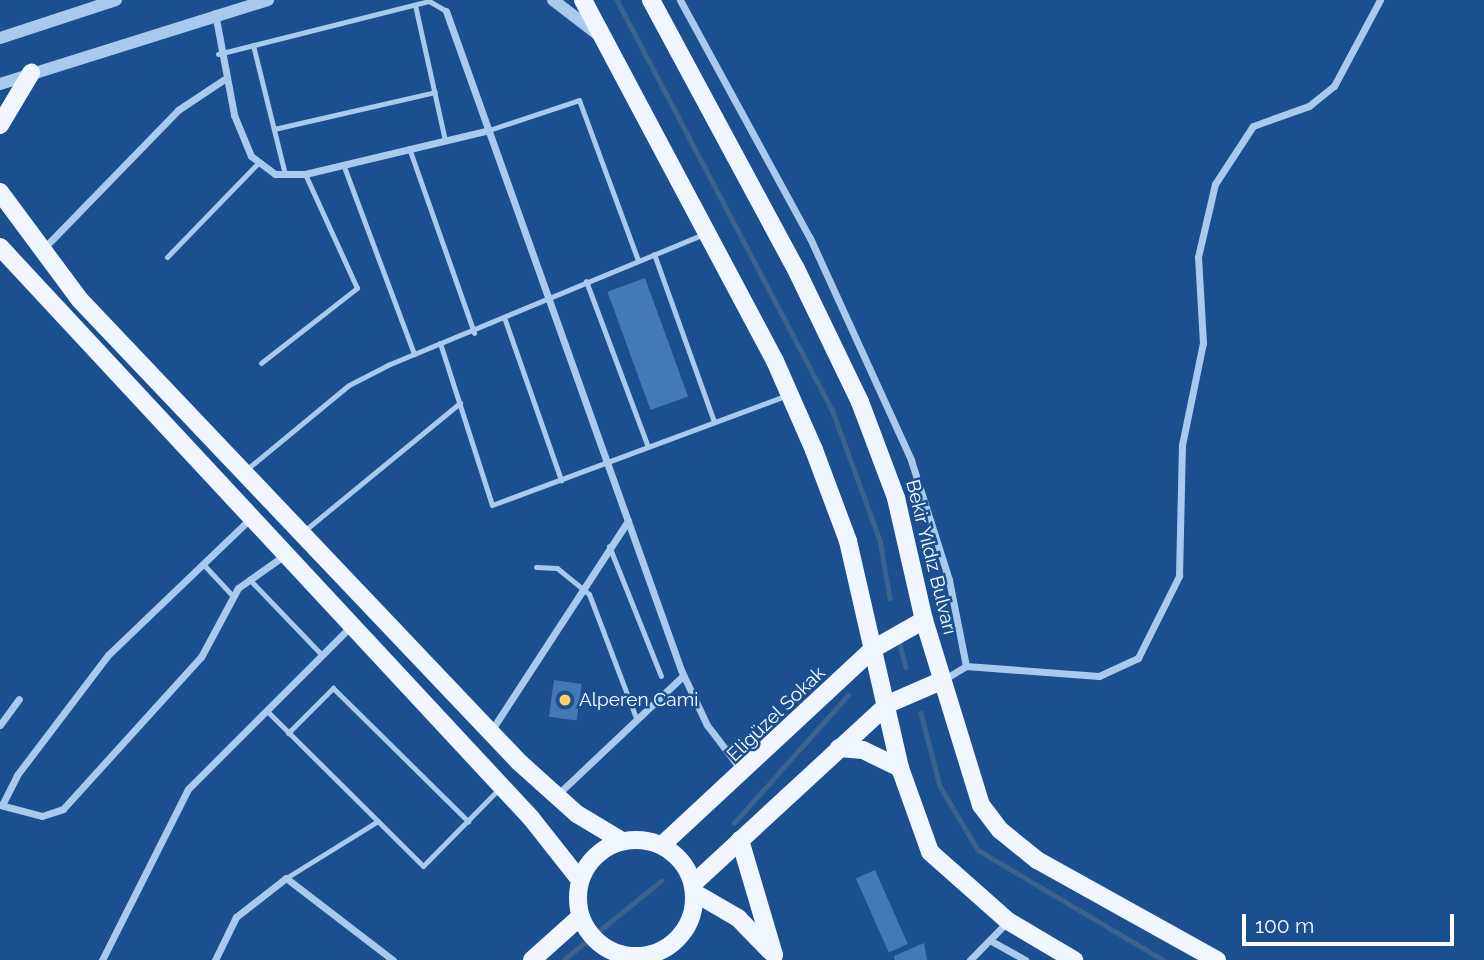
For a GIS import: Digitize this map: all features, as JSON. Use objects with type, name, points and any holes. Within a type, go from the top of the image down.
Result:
[{"type":"main road","points":[[583,0],[790,394],[848,541],[888,704],[900,768],[930,852],[1008,921],[1074,960]]},
{"type":"main road","name":"Bekir Yıldız Bulvarı","points":[[651,0],[855,390],[896,498],[924,620],[974,791],[1000,830],[1037,860],[1217,960]]},
{"type":"main road","points":[[0,125],[31,73]]},
{"type":"main road","points":[[0,192],[80,300],[491,732],[557,796],[622,841]]},
{"type":"main road","points":[[0,247],[502,787],[580,880]]},
{"type":"main road","name":"Eligüzel Sokak","points":[[662,845],[744,775],[873,649],[924,620]]},
{"type":"main road","points":[[775,957],[737,918],[694,889],[678,857],[662,845],[622,841],[603,849],[580,880],[580,917],[602,946],[617,957],[663,957],[685,931],[694,889],[740,840],[888,704],[941,681]]},
{"type":"main road","points":[[839,748],[863,750],[900,768]]},
{"type":"main road","points":[[740,840],[775,957]]},
{"type":"main road","points":[[533,960],[580,917]]},
{"type":"street","points":[[0,38],[116,0]]},
{"type":"street","points":[[0,84],[214,12],[268,0]]},
{"type":"street","points":[[553,0],[604,40]]},
{"type":"street","points":[[680,0],[810,239],[911,460],[949,580],[966,666]]},
{"type":"street","points":[[941,681],[966,666],[1108,674],[1132,663],[1150,641],[1173,595],[1183,557],[1182,445],[1203,343],[1198,257],[1215,184],[1253,126],[1309,106],[1334,86],[1380,0]]},
{"type":"street","points":[[214,12],[223,80],[258,163],[285,174],[305,174],[486,131]]},
{"type":"street","points":[[446,12],[486,131],[683,676],[707,725],[744,775]]},
{"type":"street","points":[[41,250],[178,110],[223,80]]},
{"type":"street","points":[[251,518],[108,655],[17,775],[1,805],[42,816],[63,809],[201,657],[232,595],[249,579],[285,555]]},
{"type":"street","points":[[491,732],[582,587],[628,522]]},
{"type":"street","points":[[102,960],[188,789],[352,626]]},
{"type":"street","points":[[557,796],[683,676]]},
{"type":"street","points":[[0,725],[19,699]]},
{"type":"street","points":[[215,960],[236,917],[286,878],[394,960]]},
{"type":"street","points":[[970,960],[993,942],[1008,921]]},
{"type":"street","points":[[993,942],[1025,960]]},
{"type":"lane","points":[[218,54],[415,5],[434,2],[446,12]]},
{"type":"lane","points":[[415,5],[445,140]]},
{"type":"lane","points":[[253,45],[285,174]]},
{"type":"lane","points":[[274,129],[435,92]]},
{"type":"lane","points":[[486,131],[579,100],[638,260]]},
{"type":"lane","points":[[409,148],[474,333]]},
{"type":"lane","points":[[167,257],[258,163]]},
{"type":"lane","points":[[343,164],[414,355]]},
{"type":"lane","points":[[261,363],[357,288],[305,174]]},
{"type":"lane","points":[[243,472],[349,385],[440,343],[505,320],[547,297],[707,232]]},
{"type":"lane","points":[[654,254],[714,422]]},
{"type":"lane","points":[[586,281],[648,447]]},
{"type":"lane","points":[[505,320],[561,480]]},
{"type":"lane","points":[[440,343],[492,505],[790,394]]},
{"type":"lane","points":[[302,533],[460,403]]},
{"type":"lane","points":[[609,546],[661,676]]},
{"type":"lane","points":[[536,567],[548,564],[582,587],[636,718]]},
{"type":"lane","points":[[203,565],[232,595]]},
{"type":"lane","points":[[249,579],[321,654]]},
{"type":"lane","points":[[288,733],[332,688],[468,821]]},
{"type":"lane","points":[[266,710],[423,866],[502,787]]},
{"type":"lane","points":[[286,878],[378,821]]},
{"type":"building","points":[[645,278],[688,396],[651,410],[607,292]]},
{"type":"building","name":"Alperen Cami","points":[[554,680],[582,684],[577,721],[549,717]]},
{"type":"building","points":[[875,870],[908,944],[889,953],[856,879]]},
{"type":"building","points":[[924,943],[927,960],[895,960],[894,956]]},
{"type":"waterway","points":[[617,0],[832,409],[880,540],[890,598]]},
{"type":"waterway","points":[[899,641],[906,667]]},
{"type":"waterway","points":[[734,823],[848,695]]},
{"type":"waterway","points":[[921,713],[940,786],[978,850],[1163,960]]},
{"type":"waterway","points":[[599,931],[661,881]]},
{"type":"waterway","points":[[563,960],[586,942]]},
{"type":"place","name":"Alperen Cami","points":[[565,700]]}]
